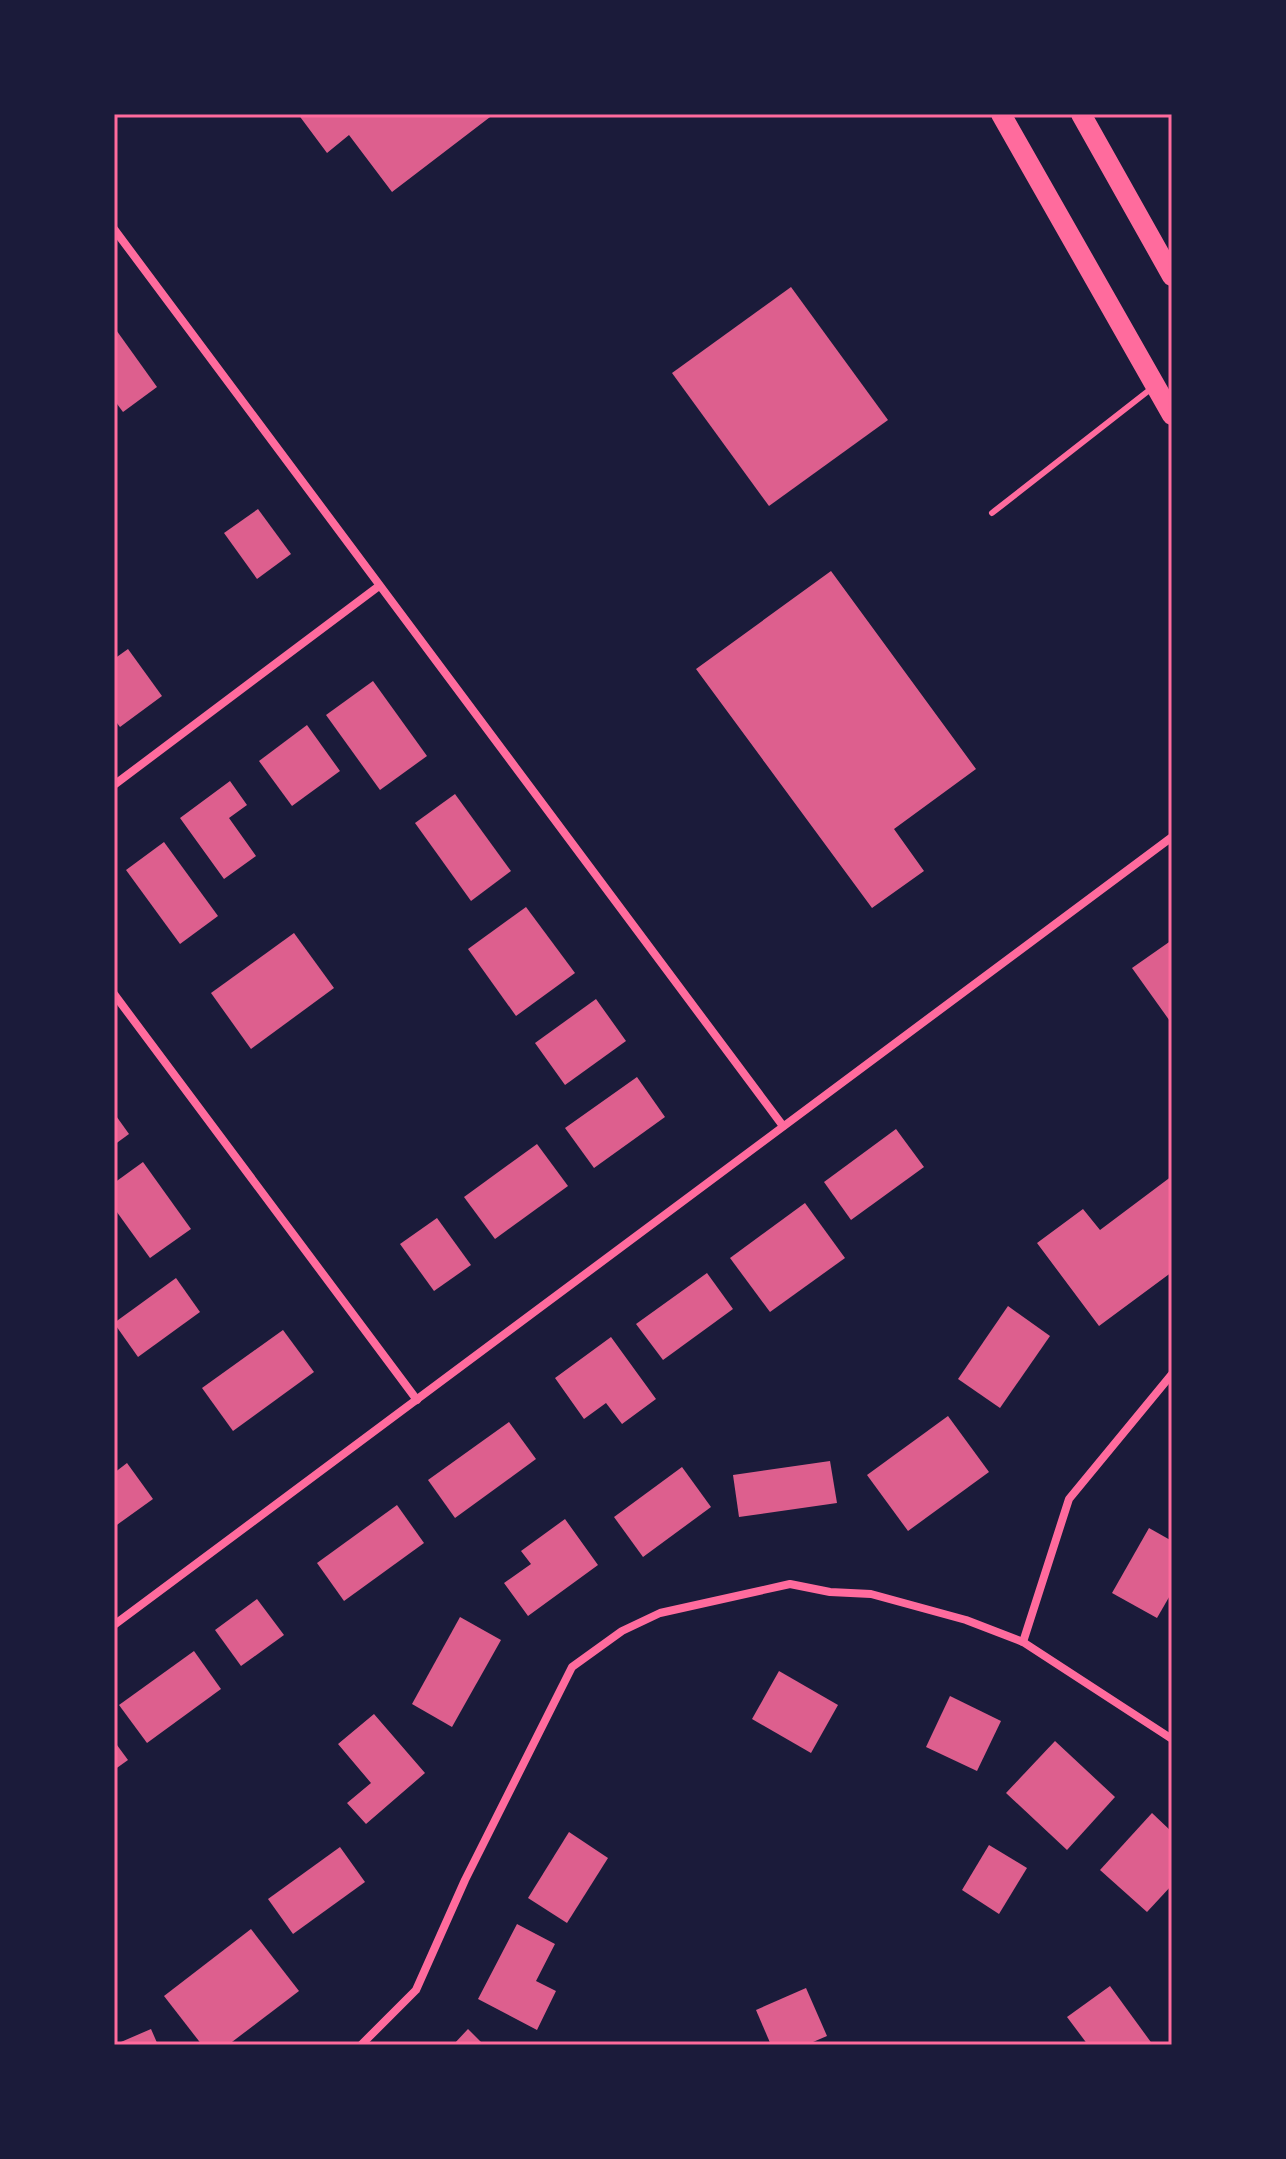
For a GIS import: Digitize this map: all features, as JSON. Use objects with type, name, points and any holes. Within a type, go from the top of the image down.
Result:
[{"type":"main road","points":[[1001,114],[1172,415]]},
{"type":"main road","points":[[1081,114],[1172,276]]},
{"type":"street","points":[[115,231],[783,1126]]},
{"type":"street","points":[[114,785],[379,586]]},
{"type":"street","points":[[114,1625],[1172,837]]},
{"type":"street","points":[[114,994],[417,1400]]},
{"type":"street","points":[[1023,1642],[1069,1499],[1172,1374]]},
{"type":"street","points":[[361,2045],[416,1990],[465,1880],[572,1667],[622,1631],[660,1613],[790,1584],[830,1592],[871,1594],[954,1617],[1023,1642],[1172,1739]]},
{"type":"lane","points":[[992,513],[1155,386]]},
{"type":"building","points":[[298,114],[494,114],[392,192],[349,135],[327,153]]},
{"type":"building","points":[[791,287],[888,420],[769,506],[672,373]]},
{"type":"building","points":[[114,327],[157,387],[123,412],[114,400]]},
{"type":"building","points":[[258,509],[291,554],[257,579],[224,533]]},
{"type":"building","points":[[831,571],[976,769],[894,829],[924,871],[872,908],[696,669]]},
{"type":"building","points":[[128,649],[162,696],[120,727],[114,719],[114,659]]},
{"type":"building","points":[[373,681],[427,756],[380,790],[326,715]]},
{"type":"building","points":[[307,725],[340,771],[292,806],[259,761]]},
{"type":"building","points":[[230,781],[247,805],[229,818],[256,856],[224,879],[180,818]]},
{"type":"building","points":[[455,794],[511,871],[471,901],[415,823]]},
{"type":"building","points":[[164,842],[218,916],[180,944],[126,870]]},
{"type":"building","points":[[526,907],[575,973],[516,1016],[468,949]]},
{"type":"building","points":[[294,933],[334,988],[251,1049],[211,993]]},
{"type":"building","points":[[1172,940],[1172,1024],[1132,968]]},
{"type":"building","points":[[596,999],[626,1041],[565,1085],[535,1043]]},
{"type":"building","points":[[637,1077],[665,1117],[594,1168],[565,1128]]},
{"type":"building","points":[[114,1113],[129,1134],[114,1145]]},
{"type":"building","points":[[896,1129],[924,1167],[851,1220],[824,1182]]},
{"type":"building","points":[[537,1144],[568,1186],[495,1239],[464,1197]]},
{"type":"building","points":[[143,1162],[191,1229],[150,1258],[114,1208],[114,1183]]},
{"type":"building","points":[[1172,1176],[1172,1272],[1099,1326],[1037,1243],[1083,1209],[1100,1230]]},
{"type":"building","points":[[805,1203],[845,1258],[770,1312],[730,1258]]},
{"type":"building","points":[[437,1218],[471,1265],[434,1291],[400,1244]]},
{"type":"building","points":[[707,1273],[733,1309],[663,1360],[636,1324]]},
{"type":"building","points":[[176,1278],[200,1312],[138,1357],[114,1323]]},
{"type":"building","points":[[1008,1306],[1050,1336],[1000,1408],[958,1379]]},
{"type":"building","points":[[283,1330],[314,1372],[233,1431],[202,1388]]},
{"type":"building","points":[[611,1337],[656,1399],[622,1424],[606,1403],[584,1419],[555,1378]]},
{"type":"building","points":[[948,1416],[989,1472],[908,1531],[867,1475]]},
{"type":"building","points":[[509,1422],[536,1459],[455,1518],[428,1480]]},
{"type":"building","points":[[830,1461],[837,1503],[739,1517],[733,1475]]},
{"type":"building","points":[[127,1463],[153,1499],[114,1527],[114,1473]]},
{"type":"building","points":[[682,1467],[711,1507],[643,1557],[614,1517]]},
{"type":"building","points":[[397,1505],[424,1543],[344,1601],[317,1563]]},
{"type":"building","points":[[565,1519],[598,1565],[528,1616],[504,1583],[531,1564],[521,1551]]},
{"type":"building","points":[[1149,1528],[1172,1541],[1172,1592],[1157,1618],[1112,1593]]},
{"type":"building","points":[[257,1599],[284,1635],[241,1666],[215,1630]]},
{"type":"building","points":[[460,1617],[501,1640],[452,1727],[412,1704]]},
{"type":"building","points":[[194,1651],[221,1689],[147,1743],[119,1705]]},
{"type":"building","points":[[779,1671],[838,1705],[811,1753],[752,1719]]},
{"type":"building","points":[[950,1696],[1001,1721],[977,1771],[926,1747]]},
{"type":"building","points":[[374,1714],[425,1773],[366,1824],[347,1803],[371,1783],[338,1744]]},
{"type":"building","points":[[114,1741],[128,1760],[114,1770]]},
{"type":"building","points":[[1055,1741],[1115,1797],[1067,1850],[1006,1793]]},
{"type":"building","points":[[1152,1813],[1172,1832],[1172,1885],[1147,1912],[1100,1870]]},
{"type":"building","points":[[569,1832],[608,1858],[567,1923],[528,1898]]},
{"type":"building","points":[[989,1845],[1027,1868],[999,1914],[962,1890]]},
{"type":"building","points":[[340,1847],[365,1882],[293,1934],[268,1899]]},
{"type":"building","points":[[517,1924],[555,1944],[536,1981],[556,1991],[537,2030],[478,1999]]},
{"type":"building","points":[[251,1929],[299,1991],[228,2045],[202,2045],[164,1996]]},
{"type":"building","points":[[1110,1986],[1153,2045],[1088,2045],[1067,2017]]},
{"type":"building","points":[[806,1988],[827,2036],[806,2045],[771,2045],[756,2010]]},
{"type":"building","points":[[151,2029],[158,2045],[114,2045]]},
{"type":"building","points":[[468,2029],[484,2045],[453,2045]]}]
